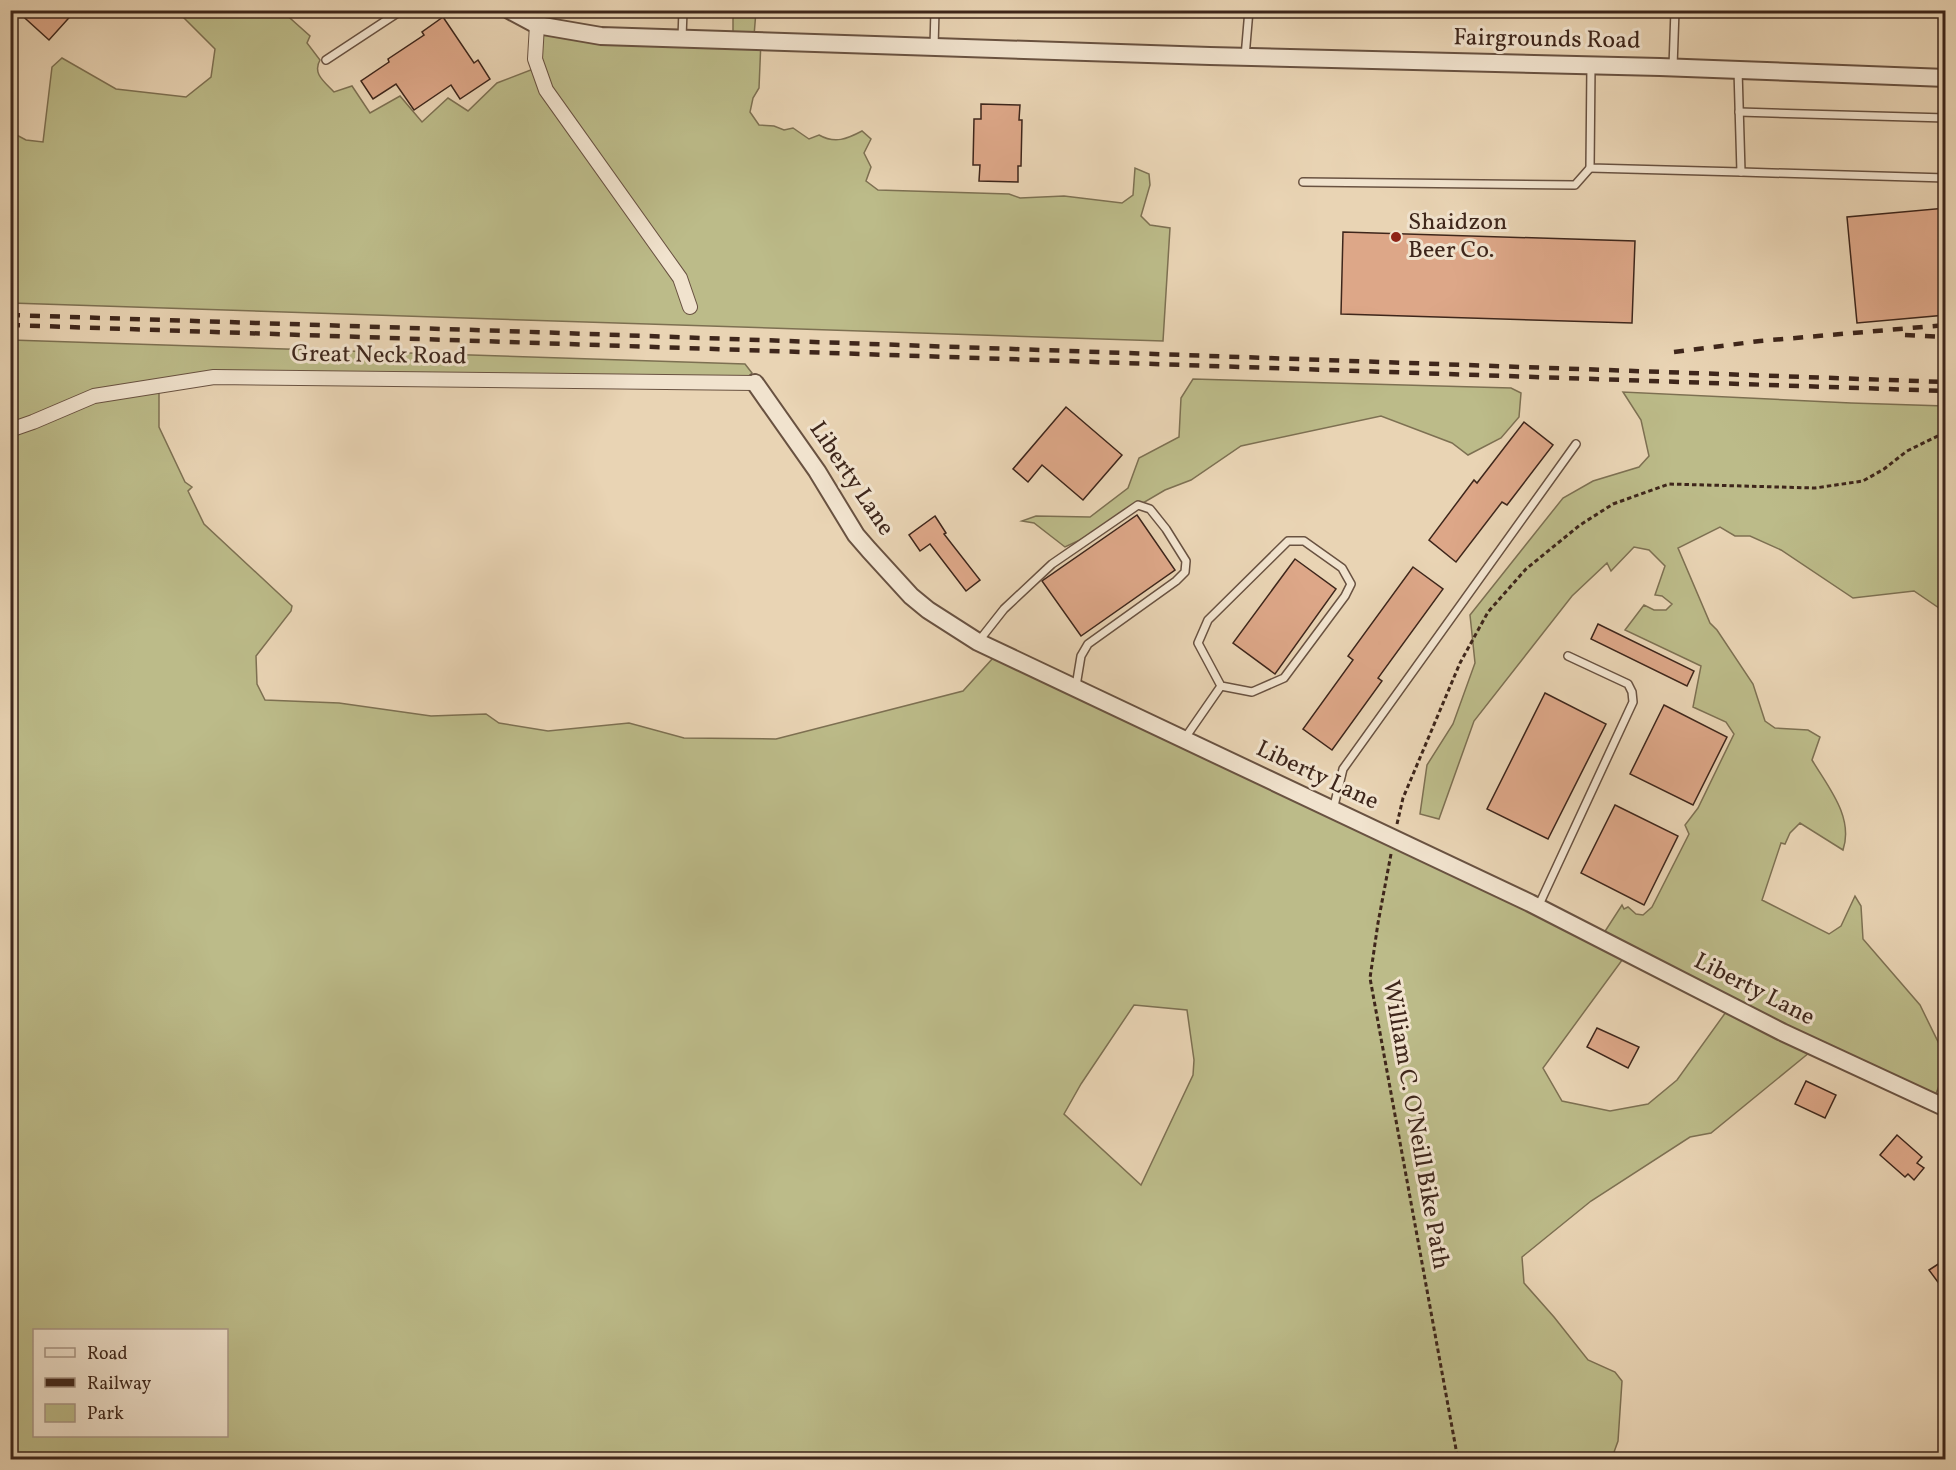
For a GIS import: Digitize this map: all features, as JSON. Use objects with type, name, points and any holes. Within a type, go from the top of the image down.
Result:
[{"type":"street","points":[[509,10],[537,25],[535,58],[546,90],[680,278],[690,307]]},
{"type":"street","name":"Fairgrounds Road","points":[[537,25],[601,36],[1245,57],[1673,67],[1946,78]]},
{"type":"street","name":"Great Neck Road","points":[[10,430],[94,396],[214,377],[755,383]]},
{"type":"street","name":"Liberty Lane","points":[[755,383],[817,471],[856,535],[911,596],[928,610],[978,642],[1538,907],[1782,1032],[1946,1108]]},
{"type":"lane","points":[[326,60],[402,10]]},
{"type":"lane","points":[[682,39],[683,10]]},
{"type":"lane","points":[[934,47],[935,10]]},
{"type":"lane","points":[[1245,57],[1248,10]]},
{"type":"lane","points":[[1673,67],[1676,10]]},
{"type":"lane","points":[[1303,182],[1575,185],[1590,168],[1591,65]]},
{"type":"lane","points":[[1738,70],[1741,172]]},
{"type":"lane","points":[[1739,112],[1946,118]]},
{"type":"lane","points":[[1590,168],[1946,178]]},
{"type":"lane","points":[[1333,810],[1343,769],[1576,444]]},
{"type":"lane","points":[[978,642],[1004,609],[1052,564],[1138,505],[1150,509],[1186,561],[1185,572],[1176,581],[1088,644],[1082,656],[1076,689]]},
{"type":"lane","points":[[1288,541],[1305,541],[1342,568],[1351,584],[1345,596],[1284,678],[1252,692],[1221,686],[1198,643],[1208,620],[1288,541]]},
{"type":"lane","points":[[1538,907],[1633,702],[1628,684],[1568,656]]},
{"type":"lane","points":[[1183,740],[1221,686]]},
{"type":"path","name":"William C. O'Neill Bike Path","points":[[1458,1460],[1370,978],[1402,798],[1460,663],[1488,612],[1526,568],[1580,525],[1613,504],[1669,484],[1815,488],[1863,481],[1908,451],[1946,432]]},
{"type":"green space","points":[[177,11],[282,11],[310,36],[307,43],[320,60],[319,74],[334,92],[352,86],[370,113],[400,96],[422,122],[448,98],[468,111],[497,83],[536,68],[537,32],[733,37],[733,11],[756,11],[754,36],[761,40],[759,88],[753,98],[750,112],[759,125],[774,126],[784,130],[793,128],[809,139],[819,135],[836,140],[862,131],[871,139],[864,153],[871,167],[866,181],[878,190],[1009,194],[1020,198],[1064,196],[1122,203],[1133,195],[1135,168],[1149,174],[1150,185],[1141,216],[1150,225],[1170,228],[1163,341],[11,303],[11,132],[26,140],[43,142],[52,67],[62,58],[116,89],[186,97],[211,77],[215,49]]},
{"type":"green space","points":[[11,340],[745,364],[752,373],[745,380],[159,383],[159,427],[185,482],[192,487],[188,491],[204,524],[292,606],[291,611],[256,656],[257,684],[265,700],[339,703],[431,716],[486,714],[499,723],[548,731],[629,723],[684,738],[776,739],[963,691],[994,657],[1602,936],[1622,905],[1624,909],[1628,907],[1636,914],[1643,915],[1652,907],[1689,834],[1685,825],[1698,808],[1734,734],[1726,722],[1693,707],[1701,666],[1625,630],[1644,605],[1654,610],[1666,610],[1672,604],[1662,596],[1655,595],[1665,566],[1649,550],[1634,547],[1611,571],[1607,563],[1572,596],[1474,721],[1439,819],[1420,814],[1427,765],[1453,724],[1475,663],[1470,615],[1563,498],[1593,481],[1639,467],[1649,456],[1641,420],[1623,392],[1945,406],[1945,612],[1914,591],[1853,598],[1781,550],[1750,536],[1735,536],[1720,527],[1678,548],[1710,623],[1753,684],[1765,721],[1775,728],[1808,730],[1820,737],[1812,760],[1838,803],[1845,826],[1843,850],[1800,823],[1790,833],[1785,844],[1781,843],[1762,900],[1829,934],[1841,926],[1855,896],[1861,906],[1863,939],[1920,1005],[1945,1056],[1945,1070],[1934,1099],[1815,1048],[1711,1133],[1690,1137],[1591,1201],[1522,1257],[1524,1283],[1588,1360],[1615,1372],[1622,1381],[1618,1441],[1610,1459],[11,1459]],"holes":[[[1628,952],[1731,1005],[1677,1080],[1648,1104],[1610,1111],[1562,1101],[1543,1068]],[[1134,1005],[1187,1010],[1194,1060],[1193,1075],[1141,1185],[1064,1114],[1081,1084]]]},
{"type":"green space","points":[[1193,379],[1511,388],[1521,393],[1519,417],[1501,438],[1468,455],[1452,443],[1381,416],[1241,446],[1191,480],[1165,490],[1065,547],[1034,523],[1022,521],[1036,516],[1090,517],[1128,488],[1139,458],[1179,437],[1181,398]]},
{"type":"building","points":[[16,10],[76,10],[49,40]]},
{"type":"building","points":[[443,17],[474,63],[478,60],[490,79],[460,99],[451,85],[414,110],[396,84],[373,99],[361,81],[389,62],[388,59],[424,35],[422,32]]},
{"type":"building","points":[[981,104],[1020,105],[1021,166],[1018,166],[1018,182],[979,181],[980,165],[973,165],[974,119],[981,119]]},
{"type":"building","points":[[1946,208],[1946,315],[1857,323],[1847,217]]},
{"type":"building","points":[[1343,232],[1635,241],[1632,323],[1341,314]]},
{"type":"building","points":[[1066,407],[1122,455],[1083,500],[1042,465],[1028,482],[1013,469]]},
{"type":"building","points":[[1524,422],[1553,445],[1507,505],[1502,502],[1456,562],[1429,540],[1474,480],[1477,483]]},
{"type":"building","points":[[1137,515],[1175,570],[1081,636],[1042,581]]},
{"type":"building","points":[[935,516],[946,533],[944,534],[980,580],[966,591],[930,544],[920,551],[909,535]]},
{"type":"building","points":[[1295,559],[1336,589],[1275,674],[1233,643]]},
{"type":"building","points":[[1413,567],[1443,589],[1378,678],[1382,681],[1332,750],[1303,729],[1353,660],[1348,656]]},
{"type":"building","points":[[1598,624],[1694,671],[1687,686],[1591,639]]},
{"type":"building","points":[[1545,693],[1606,724],[1548,839],[1487,809]]},
{"type":"building","points":[[1664,705],[1727,737],[1693,805],[1630,774]]},
{"type":"building","points":[[1615,805],[1678,836],[1644,905],[1581,873]]},
{"type":"building","points":[[1597,1028],[1639,1047],[1628,1068],[1587,1047]]},
{"type":"building","points":[[1806,1081],[1836,1095],[1825,1118],[1795,1104]]},
{"type":"building","points":[[1897,1135],[1922,1157],[1917,1163],[1924,1168],[1914,1180],[1908,1174],[1905,1177],[1880,1155]]},
{"type":"building","points":[[1946,1259],[1946,1293],[1929,1270]]},
{"type":"railway","points":[[10,315],[1946,382]]},
{"type":"railway","points":[[10,325],[1946,391]]},
{"type":"railway","points":[[1674,352],[1760,341],[1946,325]]},
{"type":"railway","points":[[1905,335],[1946,337]]},
{"type":"place","name":"Shaidzon Beer Co.","points":[[1396,237]]}]
